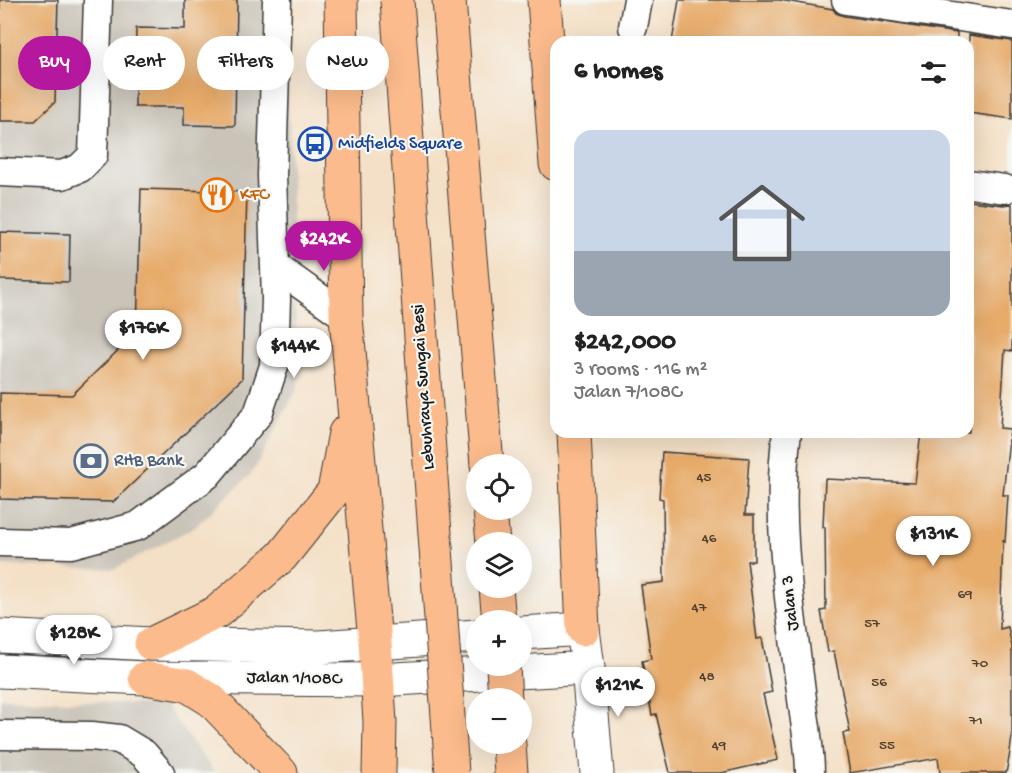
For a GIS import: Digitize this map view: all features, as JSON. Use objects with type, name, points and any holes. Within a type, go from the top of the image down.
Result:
[{"type":"highway","points":[[340,0],[346,317],[378,680],[379,773]]},
{"type":"highway","name":"Lebuhraya Sungai Besi","points":[[397,0],[452,773]]},
{"type":"highway","points":[[449,0],[486,454]]},
{"type":"highway","points":[[544,0],[550,71]]},
{"type":"highway","points":[[151,644],[217,612],[282,556],[334,491],[353,396]]},
{"type":"highway","points":[[574,438],[584,629]]},
{"type":"highway","points":[[145,678],[187,685],[211,700],[281,773]]},
{"type":"highway","points":[[510,754],[511,773]]},
{"type":"street","points":[[0,172],[62,175],[80,168],[93,155],[98,0]]},
{"type":"street","points":[[0,542],[71,544],[138,526],[207,474],[258,414],[274,366],[276,299],[272,175],[277,0]]},
{"type":"street","points":[[846,0],[1012,25]]},
{"type":"street","points":[[974,185],[1005,189]]},
{"type":"street","points":[[274,266],[346,317]]},
{"type":"street","name":"Jalan 3","points":[[786,438],[782,513],[810,773]]},
{"type":"street","points":[[532,632],[584,629],[597,773]]},
{"type":"street","name":"Jalan 1/108C","points":[[0,636],[151,644],[319,647],[466,637]]},
{"type":"street","name":"Jalan 1/108C","points":[[0,671],[145,678],[378,680],[588,668]]},
{"type":"street","points":[[0,735],[92,736],[119,739],[144,754],[160,773]]},
{"type":"shaded area","points":[[0,0],[285,0],[286,36],[197,36],[197,90],[288,90],[298,387],[253,472],[195,527],[114,569],[0,565]]},
{"type":"shaded area","points":[[0,698],[165,705],[215,773],[0,773]]},
{"type":"building","points":[[0,0],[58,0],[57,36],[18,36],[18,90],[55,90],[55,102],[35,121],[0,121]]},
{"type":"building","points":[[185,0],[237,0],[236,36],[197,36],[197,90],[236,90],[235,126],[184,125],[184,107],[135,107],[135,90],[185,90],[185,36],[136,36],[136,28],[185,29]]},
{"type":"building","points":[[679,0],[779,0],[833,9],[844,16],[957,33],[957,36],[673,36]]},
{"type":"building","points":[[969,35],[1012,41],[1012,119],[974,114],[974,36]]},
{"type":"building","points":[[141,189],[247,192],[242,379],[113,502],[0,499],[0,393],[72,395],[137,332]]},
{"type":"building","points":[[974,202],[1012,204],[1012,351],[1005,350],[1000,428],[1010,429],[1003,495],[1008,495],[1005,542],[1003,541],[1000,629],[1008,627],[1012,647],[1012,737],[1006,773],[940,773],[938,758],[850,773],[843,733],[850,732],[834,651],[828,652],[821,611],[826,610],[825,527],[823,527],[825,479],[915,483],[920,438],[974,438]]},
{"type":"building","points":[[0,232],[70,234],[69,282],[0,280]]},
{"type":"building","points":[[662,452],[749,458],[745,515],[754,515],[754,561],[747,561],[757,639],[762,638],[772,692],[763,694],[778,760],[721,773],[670,773],[656,714],[652,715],[642,661],[651,659],[641,585],[664,582],[663,499],[659,498]]},
{"type":"place","name":"Midfields Square","points":[[315,144]]},
{"type":"place","name":"KFC","points":[[217,195]]},
{"type":"place","name":"RHB Bank","points":[[91,461]]}]
